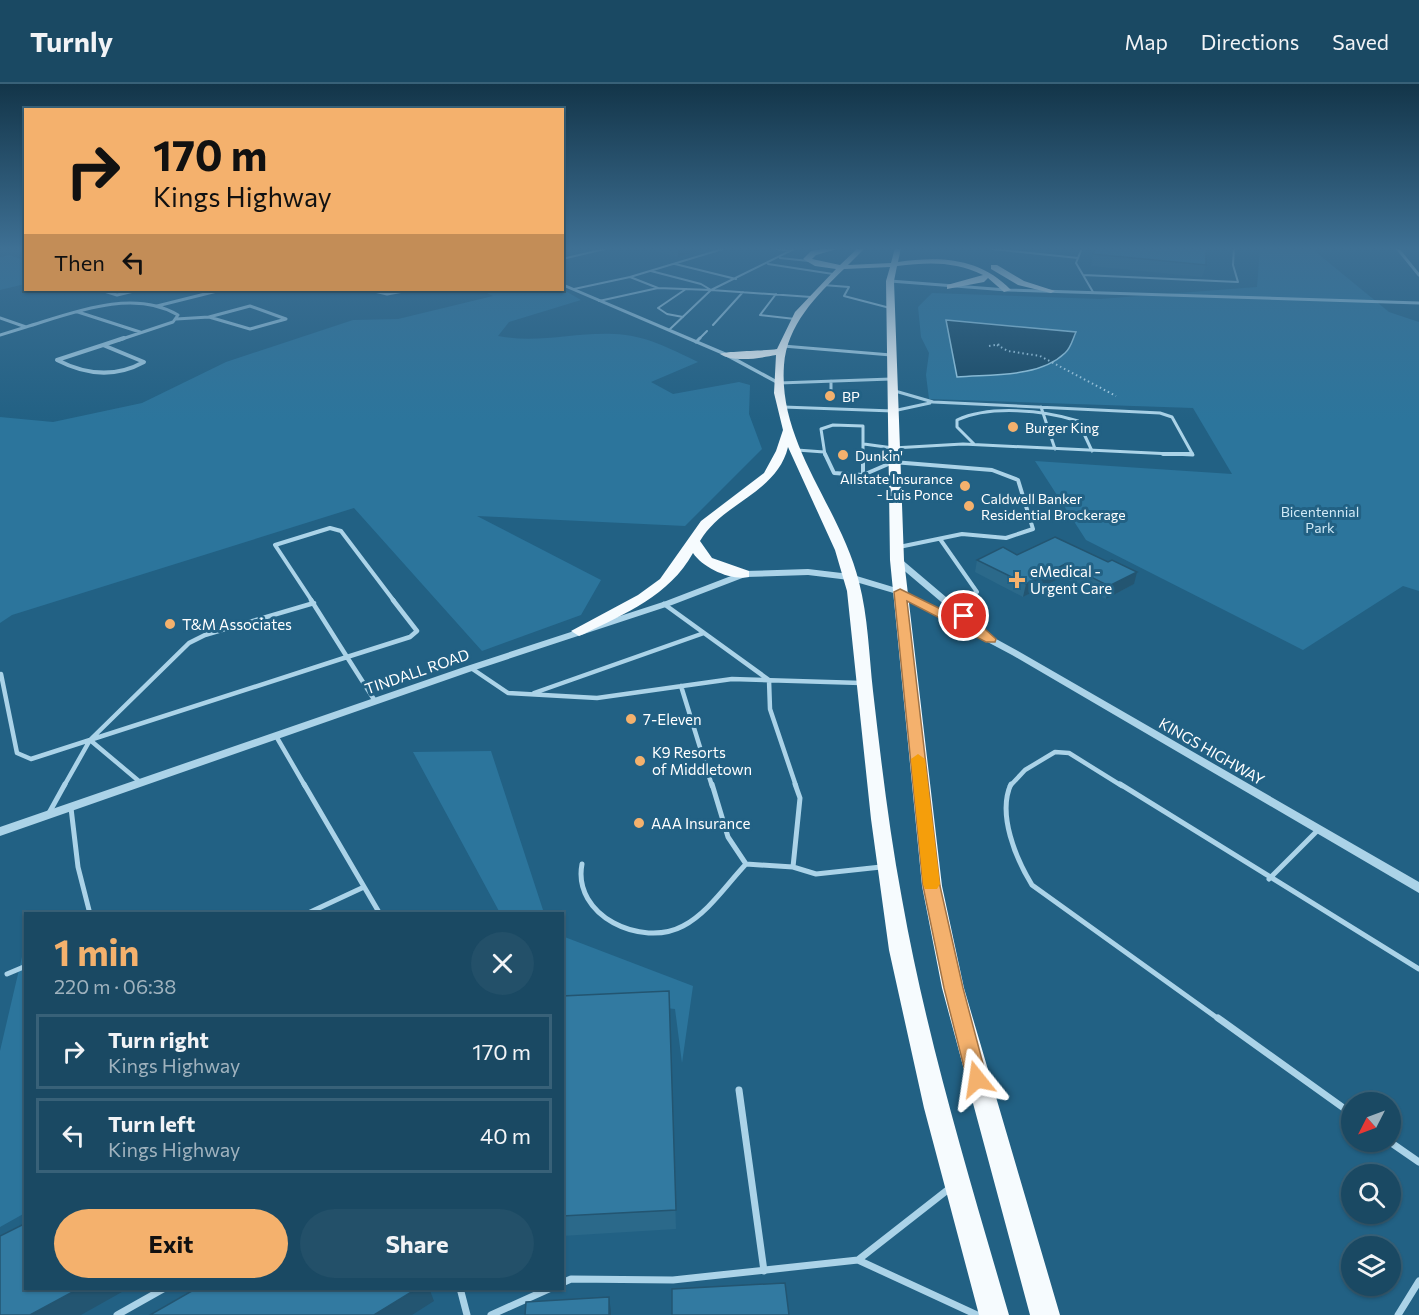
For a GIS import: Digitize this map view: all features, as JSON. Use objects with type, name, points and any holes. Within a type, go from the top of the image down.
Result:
[{"type":"highway","points":[[805,305],[795,319],[782,348],[779,383],[786,428],[794,450],[827,514],[850,577],[887,867],[921,1050],[994,1315]]},
{"type":"highway","points":[[890,308],[896,547],[932,886],[956,1000],[1045,1315]]},
{"type":"highway","points":[[725,354],[756,356],[782,348]]},
{"type":"highway","points":[[579,631],[658,587],[672,575],[693,541],[714,515],[775,470],[782,454],[786,428]]},
{"type":"highway","points":[[693,541],[697,553],[710,565],[744,574]]},
{"type":"street","points":[[0,335],[78,312],[116,305]]},
{"type":"street","points":[[148,305],[175,312],[178,315],[176,319]]},
{"type":"street","points":[[610,305],[725,354],[779,383]]},
{"type":"street","points":[[103,345],[144,362],[115,373],[99,375],[57,360],[176,319],[209,317],[250,306],[286,319],[250,329],[209,317]]},
{"type":"street","points":[[78,312],[143,332]]},
{"type":"street","points":[[0,318],[26,327]]},
{"type":"street","name":"KINGS HIGHWAY","points":[[897,560],[990,639]]},
{"type":"street","name":"TINDALL ROAD","points":[[0,832],[471,668],[664,604],[744,574],[808,572],[850,577]]},
{"type":"street","name":"KINGS HIGHWAY","points":[[850,577],[900,592],[990,639],[1419,888]]},
{"type":"lane","points":[[662,305],[658,308],[667,314],[682,317]]},
{"type":"lane","points":[[669,330],[695,305]]},
{"type":"lane","points":[[713,325],[731,305]]},
{"type":"lane","points":[[767,305],[760,315],[795,319]]},
{"type":"lane","points":[[879,305],[890,308]]},
{"type":"lane","points":[[696,342],[707,331]]},
{"type":"lane","points":[[782,348],[891,355]]},
{"type":"lane","points":[[779,383],[831,381],[892,384],[933,402]]},
{"type":"lane","points":[[831,381],[831,392]]},
{"type":"lane","points":[[831,400],[831,409]]},
{"type":"lane","points":[[783,407],[893,411],[933,402],[1132,412],[1172,417],[1193,455],[974,444],[937,444],[893,448],[864,444]]},
{"type":"lane","points":[[1041,407],[1055,449]]},
{"type":"lane","points":[[974,444],[957,427],[957,420],[963,416],[982,412],[1078,420],[1092,451]]},
{"type":"lane","points":[[863,475],[863,426],[833,425],[821,429],[824,452],[834,473],[863,475],[893,462],[992,470],[1018,480],[1033,529],[1006,538],[962,534],[896,547]]},
{"type":"lane","points":[[794,450],[824,452]]},
{"type":"lane","points":[[1,674],[17,753],[31,759],[347,656],[410,637],[417,631],[341,531],[330,528],[275,544],[314,603],[347,656],[375,701]]},
{"type":"lane","points":[[940,539],[977,592],[951,604]]},
{"type":"lane","points":[[47,816],[90,740],[189,643],[314,603]]},
{"type":"lane","points":[[664,604],[770,680]]},
{"type":"lane","points":[[530,694],[704,633]]},
{"type":"lane","points":[[471,668],[508,693],[597,698],[732,679],[865,683]]},
{"type":"lane","points":[[770,680],[770,709],[800,798],[793,867]]},
{"type":"lane","points":[[681,686],[728,837],[746,864]]},
{"type":"lane","points":[[276,736],[379,912]]},
{"type":"lane","points":[[90,740],[141,783]]},
{"type":"lane","points":[[1341,1106],[1032,885],[1020,867],[1015,849],[1006,800],[1008,788],[1017,777],[1050,754],[1069,753],[1269,879],[1419,969]]},
{"type":"lane","points":[[70,808],[78,867],[89,912]]},
{"type":"lane","points":[[1269,879],[1318,830]]},
{"type":"lane","points":[[582,864],[577,875],[580,889],[615,925],[636,933],[658,932],[682,927],[695,918],[746,864]]},
{"type":"lane","points":[[746,864],[793,867],[816,874],[887,867]]},
{"type":"lane","points":[[310,912],[364,887]]},
{"type":"lane","points":[[7,974],[24,967]]},
{"type":"lane","points":[[739,1090],[764,1271]]},
{"type":"lane","points":[[1401,1150],[1419,1162]]},
{"type":"lane","points":[[858,1260],[957,1182]]},
{"type":"lane","points":[[564,1282],[571,1279],[673,1280],[858,1260],[978,1315]]},
{"type":"lane","points":[[1398,1315],[1419,1281]]},
{"type":"lane","points":[[117,1315],[161,1290]]},
{"type":"lane","points":[[461,1290],[467,1315]]},
{"type":"lane","points":[[491,1315],[547,1290]]},
{"type":"path","points":[[997,345],[1008,351],[1040,356],[1116,396],[1132,412]]},
{"type":"path","points":[[990,346],[1002,345]]},
{"type":"green space","points":[[454,305],[563,305],[509,322],[498,336],[528,339],[614,334],[636,337],[668,348],[698,362],[651,382],[673,394],[739,382],[750,385],[749,414],[762,449],[685,526],[477,516],[601,580],[581,615],[482,651],[354,508],[12,615],[0,623],[0,417],[53,422],[142,403],[226,362],[353,320],[398,319]]},
{"type":"green space","name":"Bicentennial Park","points":[[1381,305],[1389,312],[1419,322],[1419,591],[1403,586],[1303,650],[1086,540],[1035,461],[1232,474],[1193,408],[929,399],[926,375],[929,353],[921,337],[918,307]]},
{"type":"green space","points":[[491,751],[544,912],[499,912],[413,752]]},
{"type":"green space","points":[[564,937],[693,986],[682,1063],[675,1009],[564,997]]},
{"type":"green space","points":[[24,948],[24,1214],[0,1227],[0,1051]]},
{"type":"shaded area","points":[[946,320],[1076,332],[1067,351],[1042,367],[999,375],[957,377]]},
{"type":"building","points":[[1055,537],[1108,562],[1112,560],[1137,572],[1109,586],[1065,564],[1026,584],[977,560],[1003,547],[1017,555]]},
{"type":"building","points":[[669,991],[676,1210],[564,1216],[564,996]]},
{"type":"building","points":[[24,1224],[24,1290],[76,1290],[30,1315],[0,1315],[0,1236]]},
{"type":"building","points":[[785,1283],[789,1315],[672,1315],[672,1289]]},
{"type":"building","points":[[194,1290],[415,1290],[374,1315],[150,1315]]},
{"type":"building","points":[[609,1297],[609,1315],[525,1315],[526,1302]]},
{"type":"slow traffic","points":[[918,759],[931,884]]},
{"type":"place","name":"BP","points":[[830,396]]},
{"type":"place","name":"Burger King","points":[[1013,427]]},
{"type":"place","name":"Dunkin'","points":[[843,455]]},
{"type":"place","name":"Allstate Insurance - Luis Ponce","points":[[965,486]]},
{"type":"place","name":"Caldwell Banker Residential Brockerage","points":[[969,506]]},
{"type":"place","name":"eMedical - Urgent Care","points":[[1017,580]]},
{"type":"place","name":"T&M Associates","points":[[170,624]]},
{"type":"place","name":"7-Eleven","points":[[631,719]]},
{"type":"place","name":"K9 Resorts of Middletown","points":[[640,761]]},
{"type":"place","name":"AAA Insurance","points":[[639,823]]},
{"type":"route","points":[[964,616],[990,639],[900,592],[932,886],[953,988],[977,1079]]}]
